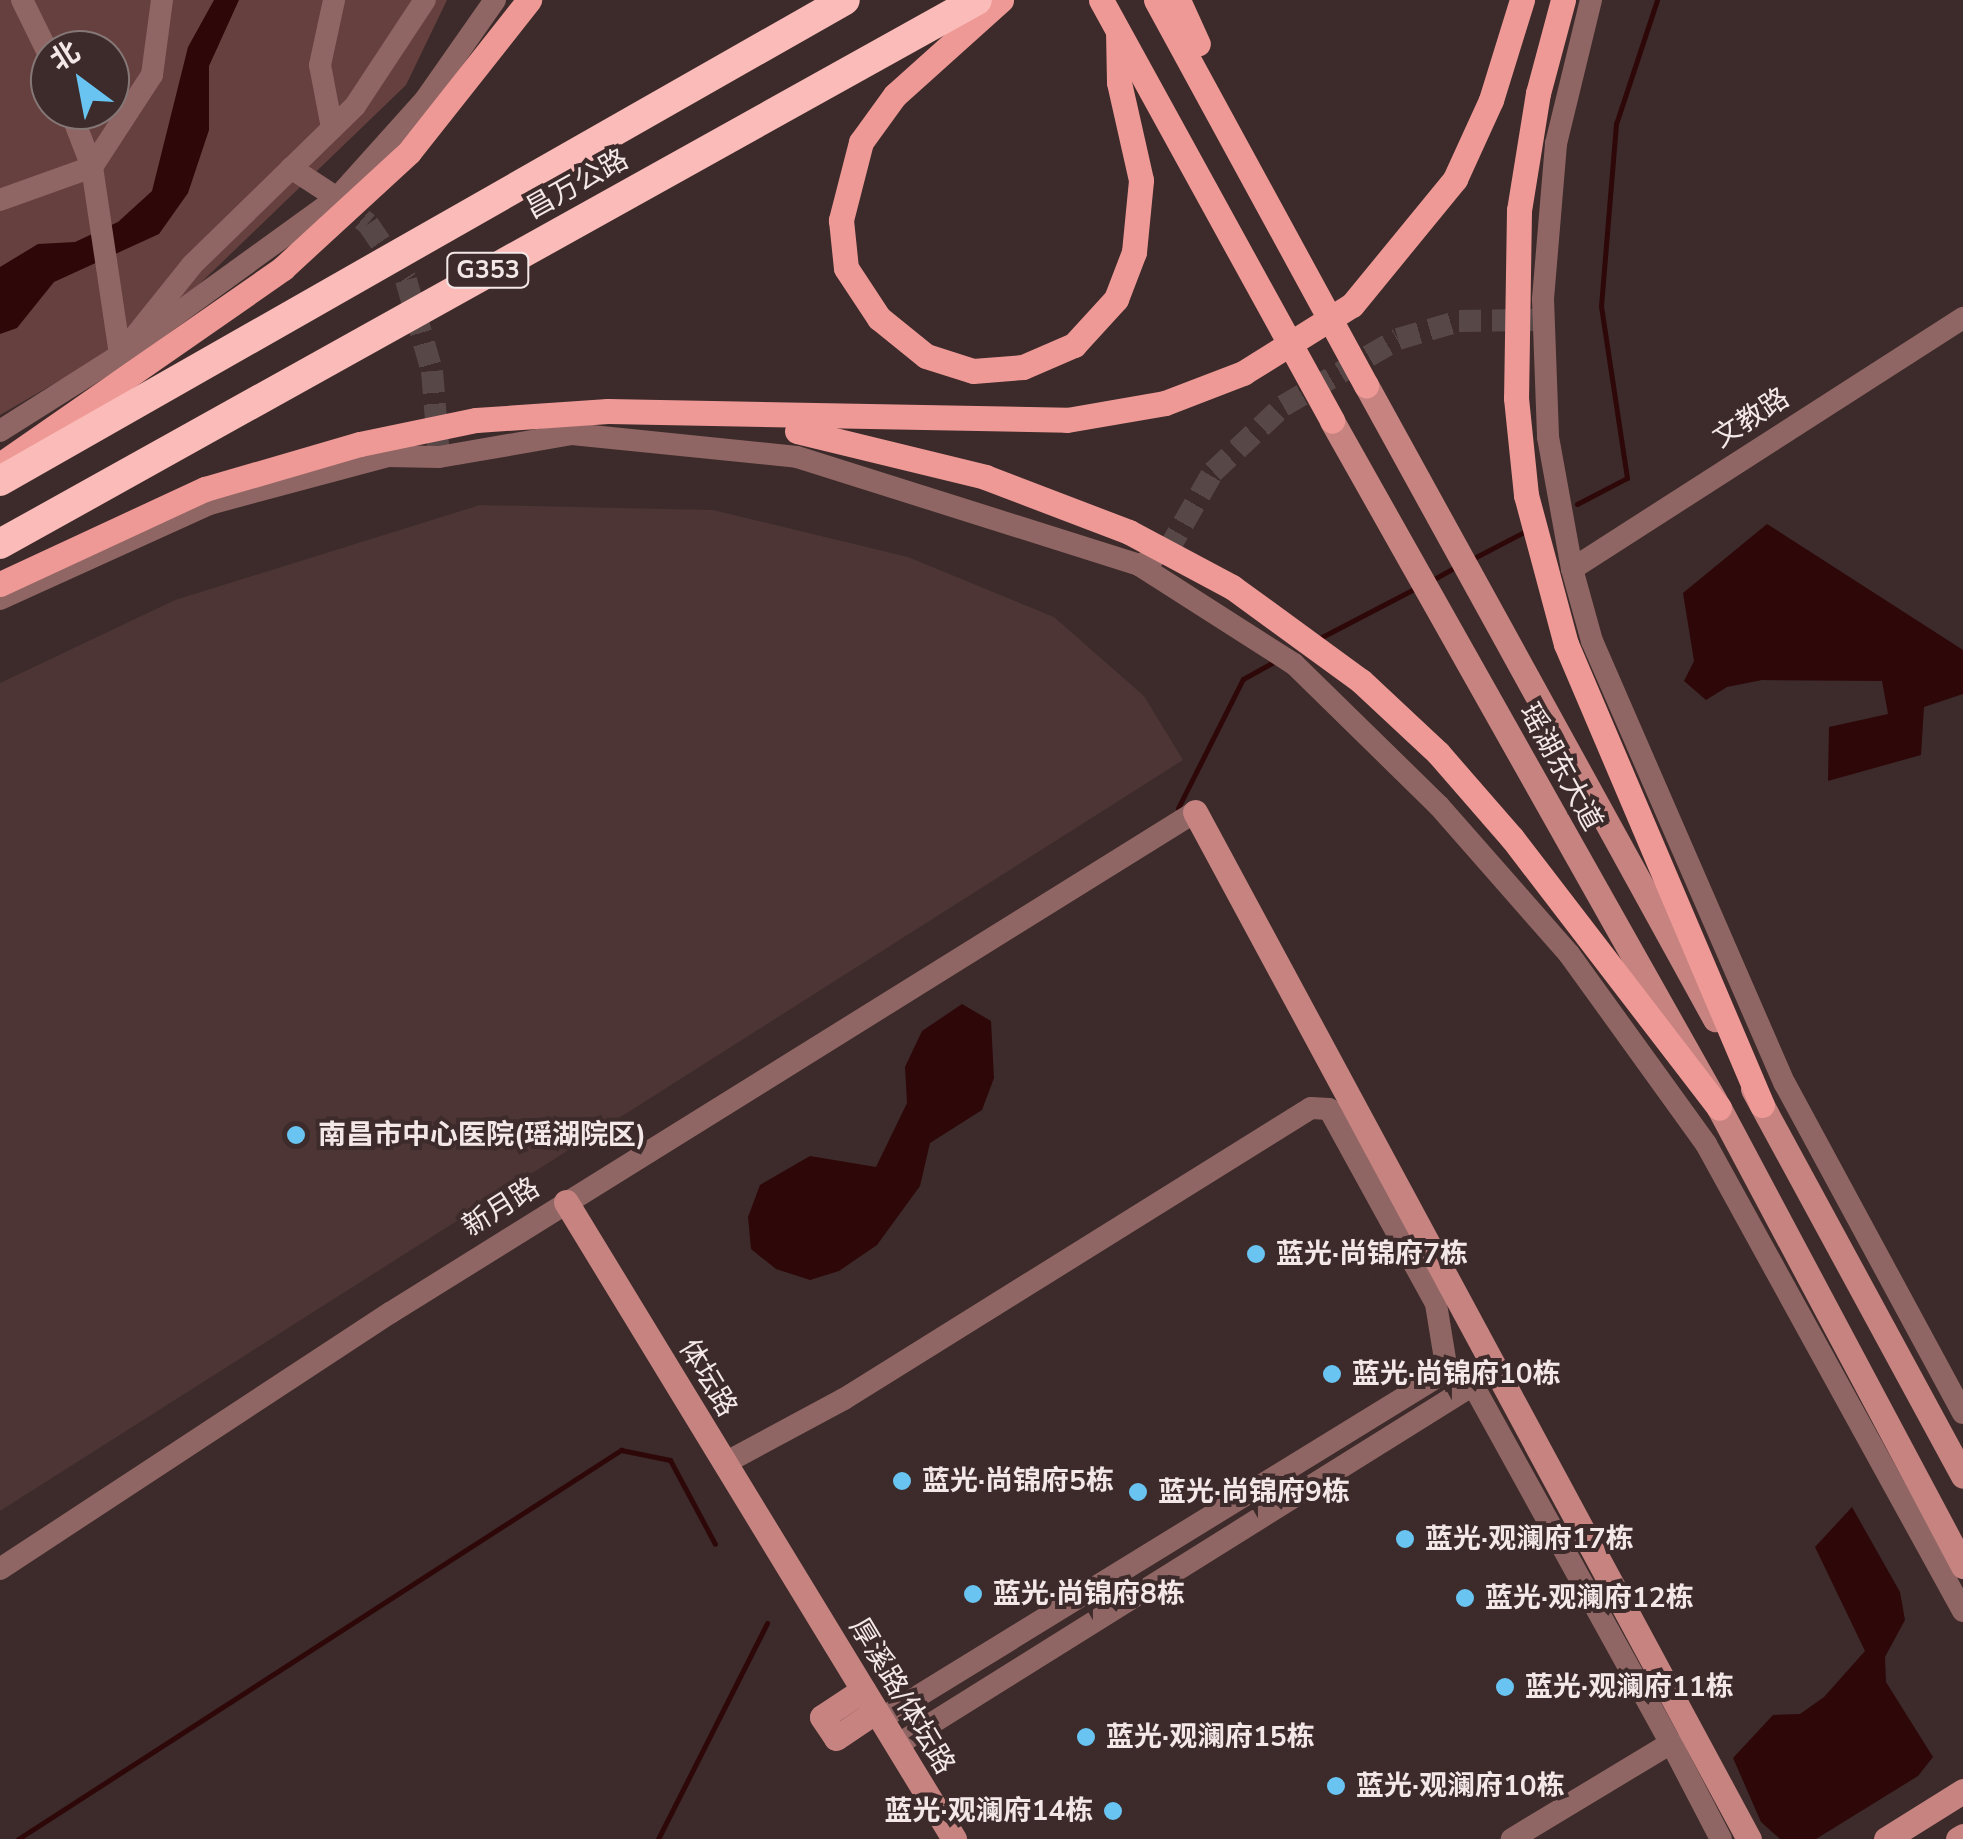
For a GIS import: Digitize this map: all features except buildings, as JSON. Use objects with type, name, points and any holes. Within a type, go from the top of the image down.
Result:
[{"type":"highway","name":"昌万公路","points":[[0,481],[845,0]]},
{"type":"highway","name":"昌万公路","points":[[0,544],[978,0]]},
{"type":"main road","points":[[0,465],[283,268],[409,152],[528,0]]},
{"type":"main road","points":[[1000,0],[896,95],[860,142],[840,220],[846,268],[879,318],[926,356],[973,370],[1023,367],[1074,345],[1116,298],[1134,252],[1141,180],[1119,82],[1118,32]]},
{"type":"main road","name":"瑶湖东大道","points":[[1101,0],[1243,265],[1720,1108],[1963,1566]]},
{"type":"main road","points":[[0,584],[206,489],[360,444],[476,420],[608,411],[1067,420],[1164,403],[1243,373],[1352,304],[1455,180],[1491,100],[1522,0]]},
{"type":"main road","points":[[1563,0],[1538,93],[1519,210],[1516,398],[1526,496],[1588,700],[1762,1105]]},
{"type":"main road","name":"瑶湖东大道","points":[[1164,2],[1286,240],[1963,1476]]},
{"type":"main road","points":[[608,411],[826,434],[985,477],[1167,552],[1232,586],[1345,669],[1438,753],[1512,838],[1720,1108]]},
{"type":"main road","points":[[1195,812],[1749,1839]]},
{"type":"main road","name":"体坛路","points":[[566,1202],[799,1585]]},
{"type":"main road","name":"厚溪路/体坛路","points":[[799,1585],[954,1839]]},
{"type":"main road","points":[[1886,1839],[1959,1791]]},
{"type":"street","points":[[22,0],[37,30]]},
{"type":"street","points":[[0,200],[92,167],[152,75],[162,0]]},
{"type":"street","points":[[332,128],[320,64],[334,0]]},
{"type":"street","points":[[120,355],[192,265],[355,106],[425,0]]},
{"type":"street","points":[[0,431],[120,355],[337,198],[425,100],[495,0]]},
{"type":"street","points":[[1591,0],[1556,144],[1543,298],[1548,437],[1572,569],[1592,641],[1786,1084],[1963,1413]]},
{"type":"street","points":[[78,130],[92,167],[120,355]]},
{"type":"street","points":[[291,168],[337,198]]},
{"type":"street","name":"文教路","points":[[1572,569],[1963,318]]},
{"type":"street","points":[[0,599],[209,504],[388,456],[438,457],[572,434],[797,457],[1139,566],[1294,664],[1439,806],[1568,954],[1706,1144],[1963,1611]]},
{"type":"street","points":[[1139,566],[1167,552]]},
{"type":"street","name":"新月路","points":[[0,1569],[566,1202],[1195,812]]},
{"type":"street","points":[[725,1463],[844,1398],[1311,1108],[1330,1109],[1436,1304],[1447,1371],[874,1707]]},
{"type":"street","points":[[897,1745],[1473,1385],[1721,1839]]},
{"type":"street","points":[[1512,1839],[1671,1743]]},
{"type":"shaded area","points":[[0,0],[447,0],[406,85],[160,322],[0,415]]},
{"type":"shaded area","points":[[214,0],[239,0],[209,66],[209,130],[188,193],[159,234],[54,282],[17,328],[0,334],[0,267],[38,244],[75,242],[118,222],[152,191],[188,47]]},
{"type":"shaded area","name":"南昌市中心医院(瑶湖院区)","points":[[480,505],[713,510],[908,557],[1054,617],[1144,696],[1183,760],[0,1511],[0,683],[175,600]]},
{"type":"shaded area","points":[[1767,524],[1963,650],[1963,694],[1924,707],[1921,755],[1828,781],[1829,727],[1888,714],[1882,681],[1762,680],[1727,687],[1706,700],[1684,681],[1694,661],[1683,593]]},
{"type":"shaded area","points":[[962,1004],[991,1021],[994,1078],[982,1110],[930,1143],[920,1186],[877,1245],[839,1271],[810,1280],[776,1269],[751,1249],[748,1217],[760,1185],[810,1156],[876,1167],[907,1103],[905,1067],[922,1031]]},
{"type":"shaded area","points":[[1852,1507],[1900,1592],[1905,1620],[1885,1657],[1886,1682],[1933,1757],[1918,1776],[1816,1839],[1780,1839],[1761,1822],[1733,1758],[1773,1715],[1800,1714],[1824,1697],[1865,1651],[1815,1547]]},
{"type":"waterway","points":[[1577,504],[1627,478],[1601,306],[1616,124],[1657,0]]},
{"type":"waterway","points":[[1474,558],[1524,532]]},
{"type":"waterway","points":[[1434,579],[1454,568]]},
{"type":"waterway","points":[[1320,638],[1414,589]]},
{"type":"waterway","points":[[1178,808],[1243,679],[1274,662]]},
{"type":"waterway","points":[[18,1839],[621,1450],[670,1460],[715,1544]]},
{"type":"waterway","points":[[658,1839],[767,1623]]},
{"type":"tunnel","points":[[337,198],[368,224],[406,280],[432,371],[439,457]]},
{"type":"tunnel","points":[[1167,552],[1213,472],[1283,406],[1398,339],[1459,321],[1535,320]]},
{"type":"place","name":"南昌市中心医院(瑶湖院区)","points":[[296,1135]]},
{"type":"place","name":"蓝光·尚锦府7栋","points":[[1256,1254]]},
{"type":"place","name":"蓝光·尚锦府10栋","points":[[1332,1374]]},
{"type":"place","name":"蓝光·尚锦府5栋","points":[[902,1481]]},
{"type":"place","name":"蓝光·尚锦府9栋","points":[[1138,1492]]},
{"type":"place","name":"蓝光·观澜府17栋","points":[[1405,1539]]},
{"type":"place","name":"蓝光·尚锦府8栋","points":[[973,1594]]},
{"type":"place","name":"蓝光·观澜府12栋","points":[[1465,1598]]},
{"type":"place","name":"蓝光·观澜府11栋","points":[[1505,1687]]},
{"type":"place","name":"蓝光·观澜府15栋","points":[[1086,1737]]},
{"type":"place","name":"蓝光·观澜府10栋","points":[[1336,1786]]},
{"type":"place","name":"蓝光·观澜府14栋","points":[[1113,1811]]}]
